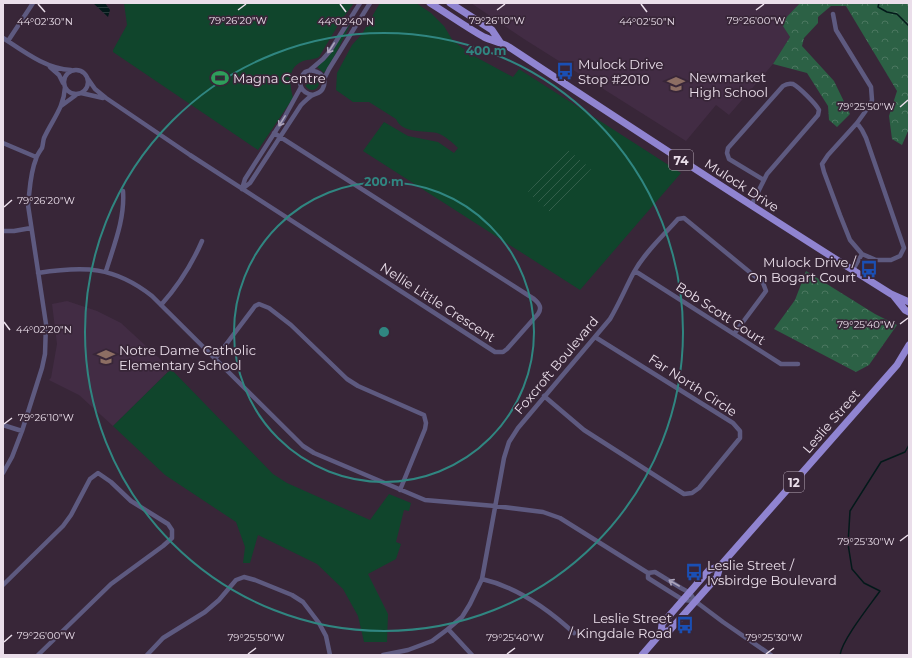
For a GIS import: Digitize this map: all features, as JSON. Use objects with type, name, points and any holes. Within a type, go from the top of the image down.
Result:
[{"type":"main road","name":"Mulock Drive","points":[[430,3],[485,37],[500,42],[751,206],[891,294],[909,302]]},
{"type":"main road","name":"Mulock Drive","points":[[450,3],[492,30],[500,42]]},
{"type":"main road","name":"Mulock Drive","points":[[891,294],[905,310],[909,312]]},
{"type":"main road","name":"Leslie Street","points":[[660,633],[670,630],[717,577],[720,566],[897,365],[909,346]]},
{"type":"main road","name":"Leslie Street","points":[[897,365],[909,358]]},
{"type":"main road","name":"Leslie Street","points":[[642,655],[660,633],[662,624],[709,570],[720,566]]},
{"type":"street","points":[[8,41],[32,3]]},
{"type":"street","points":[[242,189],[245,179],[301,87],[301,77],[305,72],[323,60],[360,3]]},
{"type":"street","points":[[242,189],[250,183],[301,105],[313,95],[322,91],[324,79],[329,69],[370,3]]},
{"type":"street","points":[[833,14],[836,30],[871,87],[872,100],[857,123],[832,149],[822,164],[850,240],[862,254],[876,260],[891,260],[900,256],[904,248],[866,138],[857,123]]},
{"type":"street","points":[[3,38],[49,66],[59,74],[70,93],[79,94]]},
{"type":"street","points":[[49,66],[60,70],[77,70],[83,72],[88,79],[88,87],[79,94],[70,98],[61,106]]},
{"type":"street","points":[[3,473],[12,457],[22,431],[45,354],[46,324],[28,205],[31,179],[36,157],[61,106],[64,97],[66,75],[72,70]]},
{"type":"street","points":[[310,70],[317,71],[323,76],[324,79]]},
{"type":"street","name":"Nellie Little Crescent","points":[[88,79],[95,89],[106,98],[242,189],[495,352],[503,352],[507,349],[538,314],[540,305],[534,299],[274,133]]},
{"type":"street","points":[[751,206],[764,180],[767,174],[818,115],[819,110],[817,104],[794,84],[783,86],[728,148],[726,153],[729,159],[764,180]]},
{"type":"street","points":[[301,87],[306,93],[313,95]]},
{"type":"street","name":"Nellie Little Crescent","points":[[79,94],[106,98]]},
{"type":"street","points":[[3,143],[36,157]]},
{"type":"street","points":[[106,271],[123,210],[123,191]]},
{"type":"street","name":"Foxcroft Boulevard","points":[[382,655],[408,650],[432,641],[462,616],[470,604],[482,579],[504,458],[509,442],[518,428],[615,311],[635,271],[649,250],[678,219],[684,218],[763,283],[766,291],[734,334]]},
{"type":"street","points":[[3,231],[31,228]]},
{"type":"street","points":[[161,305],[172,293],[191,263],[202,241]]},
{"type":"street","points":[[853,270],[862,254]]},
{"type":"street","points":[[38,273],[78,268],[106,271],[124,278],[141,287],[161,305],[303,446],[314,453],[331,462],[425,500],[543,512],[560,518],[648,573],[655,572],[690,593],[695,601],[771,655]]},
{"type":"street","name":"Bob Scott Court","points":[[635,271],[780,364],[798,364]]},
{"type":"street","points":[[215,359],[255,306],[259,304],[263,305],[291,325],[346,379],[358,386],[424,415],[426,423],[425,429],[400,490]]},
{"type":"street","name":"Far North Circle","points":[[544,396],[584,430],[684,494],[692,493],[699,488],[740,438],[740,431],[733,423],[595,337]]},
{"type":"street","points":[[3,425],[22,431]]},
{"type":"street","points":[[3,585],[63,526],[71,515],[92,476],[98,474],[111,482],[131,501],[171,526],[172,538],[111,584],[38,655]]},
{"type":"street","points":[[648,573],[648,578],[683,600],[695,601]]},
{"type":"street","points":[[147,655],[163,638],[205,612],[219,600],[236,580],[244,577],[292,595],[303,602],[320,623],[326,636],[330,655]]},
{"type":"street","points":[[482,579],[511,589],[532,601],[558,618],[574,633]]},
{"type":"street","points":[[448,629],[472,655]]},
{"type":"shaded area","points":[[93,3],[105,3],[110,10],[108,17]]},
{"type":"shaded area","name":"Newmarket High School","points":[[471,3],[800,3],[782,23],[790,37],[773,64],[729,115],[716,105],[686,141],[524,39]]},
{"type":"shaded area","name":"Notre Dame Catholic Elementary School","points":[[67,301],[97,311],[121,323],[171,369],[113,426],[79,395],[49,380],[51,378],[57,344],[52,304]]},
{"type":"green space","name":"Magna Centre","points":[[124,3],[354,3],[340,22],[319,57],[303,61],[294,68],[290,77],[293,98],[258,150],[113,52],[127,25]]},
{"type":"green space","points":[[380,3],[416,3],[431,13],[444,26],[453,41],[474,56],[513,77],[519,69],[681,173],[580,290],[363,151],[384,122],[408,136],[438,142],[454,153],[458,148],[440,134],[403,127],[396,119],[369,102],[353,102],[336,90],[337,73],[352,45],[362,34]]},
{"type":"green space","points":[[800,3],[909,3],[909,129],[902,145],[892,139],[889,116],[897,91],[846,6],[831,6],[818,17],[818,23],[804,38],[802,46],[834,81],[850,114],[837,127],[829,120],[828,106],[807,73],[773,64],[790,37],[781,23]]},
{"type":"green space","points":[[349,25],[334,57],[324,73],[317,67],[328,57]]},
{"type":"green space","points":[[312,76],[317,78],[319,83],[317,88],[312,90],[307,88],[305,83],[307,78]]},
{"type":"green space","points":[[567,149],[591,169],[552,214],[528,192]]},
{"type":"green space","points":[[806,271],[875,314],[897,325],[869,365],[856,372],[774,329],[795,300]]},
{"type":"green space","points":[[171,369],[273,474],[287,483],[370,520],[389,494],[411,503],[409,511],[404,510],[396,542],[401,544],[396,559],[368,574],[388,614],[387,642],[364,642],[358,616],[343,589],[317,564],[258,535],[250,563],[243,563],[245,547],[236,522],[165,475],[113,426]]},
{"type":"waterway","points":[[879,3],[878,7],[887,12],[897,14],[909,26]]},
{"type":"waterway","points":[[840,655],[851,632],[880,591],[864,583],[852,569],[848,544],[850,511],[881,462],[905,452],[909,445]]},
{"type":"place","name":"Mulock Drive Stop #2010","points":[[565,71]]},
{"type":"place","name":"Magna Centre","points":[[220,78]]},
{"type":"place","name":"Newmarket High School","points":[[676,84]]},
{"type":"place","name":"Mulock Drive / On Bogart Court","points":[[869,269]]},
{"type":"place","name":"Notre Dame Catholic Elementary School","points":[[106,357]]},
{"type":"place","name":"Leslie Street / Ivsbirdge Boulevard","points":[[694,572]]},
{"type":"place","name":"Leslie Street / Kingdale Road","points":[[685,625]]}]
